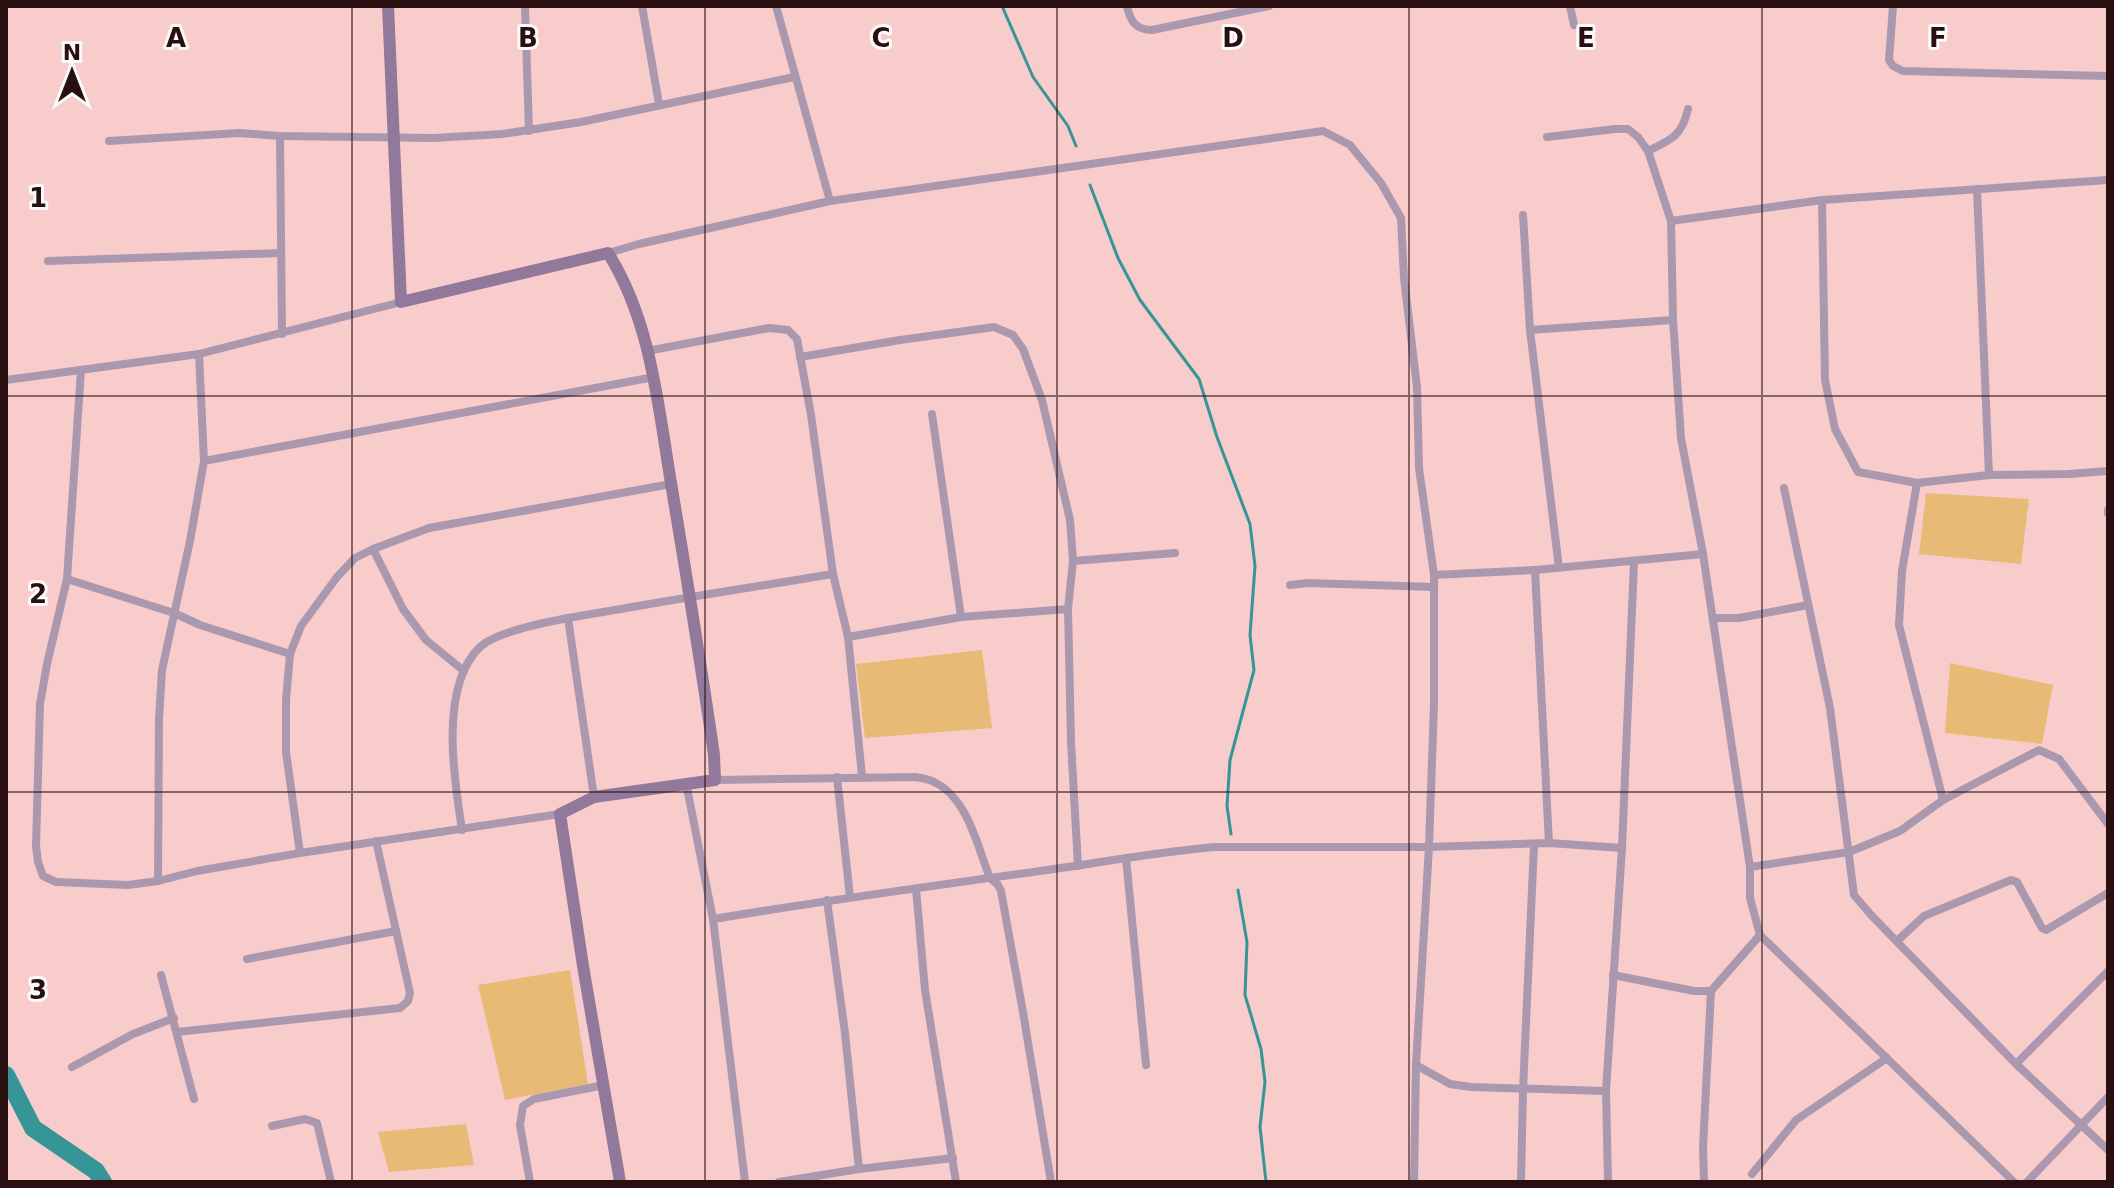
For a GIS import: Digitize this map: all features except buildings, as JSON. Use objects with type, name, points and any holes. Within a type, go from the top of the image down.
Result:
[{"type":"street","points":[[388,6],[401,302]]},
{"type":"street","points":[[525,6],[529,131]]},
{"type":"street","points":[[642,6],[659,104]]},
{"type":"street","points":[[776,6],[830,201]]},
{"type":"street","points":[[1127,6],[1131,21],[1143,30],[1269,6]]},
{"type":"street","points":[[1570,6],[1574,25]]},
{"type":"street","points":[[1893,6],[1889,60],[1903,71],[2108,76]]},
{"type":"street","points":[[109,141],[239,133],[393,137],[474,136],[529,131],[794,77]]},
{"type":"street","points":[[1648,151],[1675,137],[1685,122],[1688,109]]},
{"type":"street","points":[[1547,137],[1628,129],[1648,151],[1671,221],[1673,320],[1681,438],[1713,618],[1750,867],[1750,898],[1760,935],[2014,1182]]},
{"type":"street","points":[[6,380],[199,354],[639,244],[830,201],[1323,131],[1350,145],[1381,183],[1401,218],[1404,278],[1417,387],[1419,468],[1434,575],[1434,704],[1416,1065],[1414,1182]]},
{"type":"street","points":[[280,136],[282,334]]},
{"type":"street","points":[[1671,221],[1822,200],[2108,180]]},
{"type":"street","points":[[1977,189],[1989,475]]},
{"type":"street","points":[[1822,200],[1825,380],[1835,429],[1858,472],[1917,483],[1989,475],[2108,471]]},
{"type":"street","points":[[1523,215],[1530,330],[1559,568]]},
{"type":"street","points":[[48,261],[280,253]]},
{"type":"street","points":[[608,253],[621,273],[654,377],[691,596],[715,780]]},
{"type":"street","points":[[1530,330],[1673,320]]},
{"type":"street","points":[[800,357],[994,327],[1013,335],[1023,349],[1042,400],[1070,520],[1073,561],[1068,609],[1071,742],[1078,866]]},
{"type":"street","points":[[647,351],[769,328],[788,330],[797,339],[833,574],[848,637],[862,776]]},
{"type":"street","points":[[158,881],[162,670],[204,461],[199,354]]},
{"type":"street","points":[[81,370],[67,579],[40,704],[36,831],[38,862],[43,876],[56,882],[128,885],[158,881],[300,853],[560,814],[594,797],[686,783],[862,776],[916,777],[935,782],[964,811],[990,878],[1001,891],[1051,1182]]},
{"type":"street","points":[[204,461],[654,377]]},
{"type":"street","points":[[932,414],[961,617]]},
{"type":"street","points":[[1917,483],[1902,571],[1899,625],[1943,800]]},
{"type":"street","points":[[300,853],[286,752],[290,654],[301,626],[322,595],[355,558],[429,528],[671,484]]},
{"type":"street","points":[[1784,488],[1830,708],[1854,895],[2016,1064],[2108,1150]]},
{"type":"street","points":[[373,549],[403,609],[426,640],[464,671]]},
{"type":"street","points":[[1073,561],[1175,553]]},
{"type":"street","points":[[1434,575],[1535,570],[1703,554]]},
{"type":"street","points":[[1608,1182],[1606,1091],[1622,848],[1634,562]]},
{"type":"street","points":[[1535,570],[1549,843]]},
{"type":"street","points":[[462,830],[453,775],[452,742],[458,691],[464,671],[479,647],[507,633],[568,618],[833,574]]},
{"type":"street","points":[[67,579],[290,654]]},
{"type":"street","points":[[1290,585],[1434,587]]},
{"type":"street","points":[[1713,618],[1739,618],[1808,605]]},
{"type":"street","points":[[848,637],[961,617],[1068,609]]},
{"type":"street","points":[[568,618],[594,797]]},
{"type":"street","points":[[1750,867],[1849,852],[1900,831],[1943,800],[2039,750],[2059,759],[2108,824]]},
{"type":"street","points":[[837,777],[850,897]]},
{"type":"street","points":[[686,783],[713,919],[745,1182]]},
{"type":"street","points":[[560,814],[620,1182]]},
{"type":"street","points":[[177,1032],[400,1008],[408,1001],[410,993],[376,841]]},
{"type":"street","points":[[713,919],[1183,849],[1549,843],[1622,848]]},
{"type":"street","points":[[1521,1182],[1534,845]]},
{"type":"street","points":[[1126,858],[1146,1065]]},
{"type":"street","points":[[1897,941],[1924,916],[2011,880],[2017,882],[2046,930],[2108,893]]},
{"type":"street","points":[[916,889],[925,990],[956,1182]]},
{"type":"street","points":[[827,900],[859,1169]]},
{"type":"street","points":[[247,959],[396,931]]},
{"type":"street","points":[[1704,1182],[1711,991],[1760,935]]},
{"type":"street","points":[[2016,1064],[2108,971]]},
{"type":"street","points":[[161,975],[194,1099]]},
{"type":"street","points":[[1613,975],[1694,991],[1711,991]]},
{"type":"street","points":[[72,1067],[133,1034],[174,1018]]},
{"type":"street","points":[[1752,1174],[1796,1120],[1887,1058]]},
{"type":"street","points":[[1416,1065],[1450,1084],[1471,1087],[1606,1091]]},
{"type":"street","points":[[530,1182],[520,1125],[523,1106],[534,1099],[604,1085]]},
{"type":"street","points":[[2027,1182],[2108,1097]]},
{"type":"street","points":[[272,1126],[305,1119],[317,1123],[331,1182]]},
{"type":"street","points":[[779,1182],[953,1158]]},
{"type":"shaded area","points":[[1926,493],[2029,499],[2021,564],[1919,554]]},
{"type":"shaded area","points":[[982,650],[992,728],[865,738],[856,664]]},
{"type":"shaded area","points":[[1950,663],[2053,685],[2042,744],[1945,733]]},
{"type":"shaded area","points":[[570,970],[588,1084],[505,1100],[478,985]]},
{"type":"shaded area","points":[[466,1124],[474,1165],[389,1172],[378,1132]]},
{"type":"waterway","points":[[1002,6],[1033,77],[1068,126],[1076,146]]},
{"type":"waterway","points":[[1090,185],[1118,258],[1140,300],[1199,379],[1250,524],[1255,566],[1250,635],[1254,670],[1230,760],[1227,806],[1231,834]]},
{"type":"waterway","points":[[1238,890],[1247,942],[1245,995],[1261,1049],[1265,1082],[1260,1127],[1266,1182]]},
{"type":"waterway","points":[[6,1075],[33,1128],[96,1171],[103,1182]]}]
